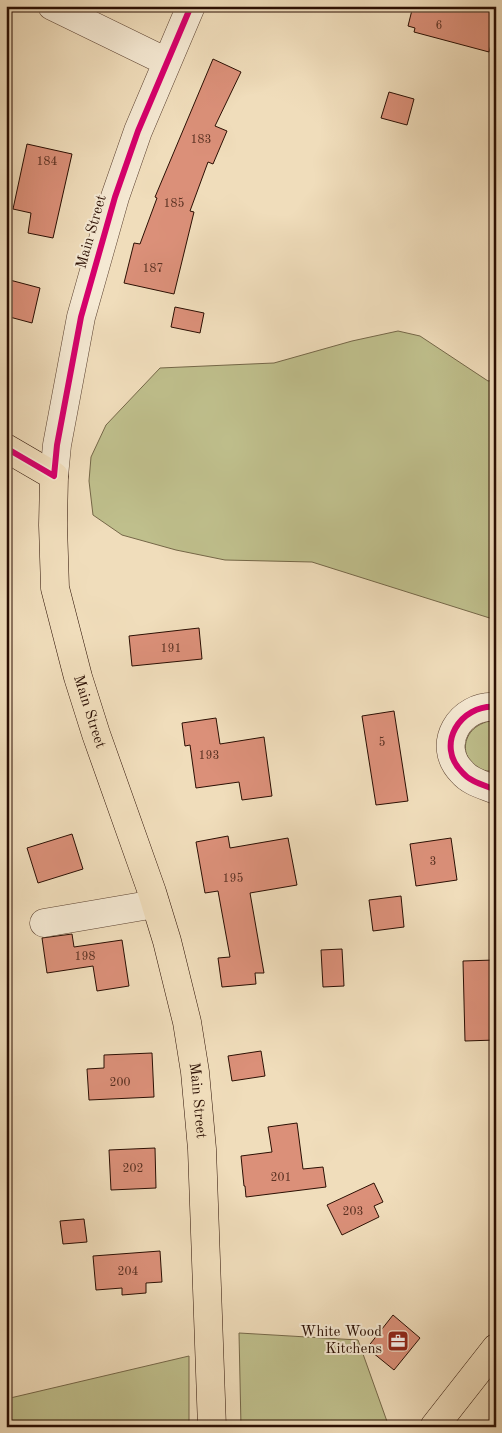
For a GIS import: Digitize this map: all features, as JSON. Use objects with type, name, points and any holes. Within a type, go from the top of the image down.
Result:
[{"type":"main road","points":[[6,448],[54,476]]},
{"type":"main road","name":"Main Street","points":[[54,476],[55,588],[78,677],[156,904],[167,941],[186,1022],[198,1102],[207,1246],[212,1427]]},
{"type":"main road","points":[[434,1427],[496,1348]]},
{"type":"street","points":[[52,6],[167,62]]},
{"type":"street","name":"Main Street","points":[[54,476],[57,445],[81,317],[115,196],[138,131],[191,6]]},
{"type":"street","points":[[496,707],[487,706],[474,710],[462,717],[455,727],[451,738],[451,751],[454,762],[471,780],[496,790]]},
{"type":"street","points":[[44,923],[156,904]]},
{"type":"green space","points":[[398,331],[420,336],[488,381],[496,380],[496,620],[312,562],[225,560],[176,550],[122,535],[93,515],[89,481],[91,457],[106,425],[160,368],[274,363],[352,341]]},
{"type":"green space","points":[[490,721],[496,722],[496,771],[484,770],[475,766],[469,759],[466,751],[466,741],[470,733],[478,726]]},
{"type":"green space","points":[[239,1333],[358,1340],[389,1427],[241,1427]]},
{"type":"green space","points":[[189,1356],[189,1427],[6,1427],[6,1399]]},
{"type":"building","points":[[413,6],[480,6],[496,10],[496,39],[493,38],[489,52],[414,32],[415,28],[408,26]]},
{"type":"building","points":[[213,59],[241,72],[215,126],[227,131],[213,164],[208,162],[190,211],[194,212],[174,294],[124,283],[134,243],[140,244],[157,198],[155,197]]},
{"type":"building","points":[[389,92],[414,99],[407,125],[381,118]]},
{"type":"building","points":[[27,144],[72,154],[53,238],[28,233],[31,213],[13,209]]},
{"type":"building","points":[[6,279],[40,288],[32,323],[6,316]]},
{"type":"building","points":[[175,307],[204,313],[200,333],[171,327]]},
{"type":"building","points":[[199,628],[202,659],[132,666],[129,636]]},
{"type":"building","points":[[394,711],[408,801],[376,805],[362,716]]},
{"type":"building","points":[[216,718],[220,744],[264,737],[272,796],[242,800],[239,782],[196,788],[190,745],[185,746],[182,723]]},
{"type":"building","points":[[72,834],[83,869],[38,883],[27,848]]},
{"type":"building","points":[[228,836],[230,848],[288,838],[297,885],[250,893],[264,973],[255,973],[256,984],[222,987],[218,958],[230,957],[218,891],[205,893],[196,842]]},
{"type":"building","points":[[451,838],[457,880],[416,886],[410,844]]},
{"type":"building","points":[[401,896],[404,927],[373,931],[369,900]]},
{"type":"building","points":[[72,934],[74,947],[122,940],[129,986],[97,991],[93,966],[47,973],[42,938]]},
{"type":"building","points":[[342,949],[344,986],[323,987],[321,950]]},
{"type":"building","points":[[494,960],[496,1040],[465,1041],[463,961]]},
{"type":"building","points":[[261,1051],[265,1076],[232,1081],[228,1056]]},
{"type":"building","points":[[152,1053],[154,1097],[89,1100],[87,1069],[104,1068],[104,1055]]},
{"type":"building","points":[[297,1123],[303,1169],[323,1167],[326,1187],[246,1197],[241,1156],[272,1152],[268,1127]]},
{"type":"building","points":[[155,1148],[156,1188],[111,1190],[109,1150]]},
{"type":"building","points":[[374,1183],[383,1202],[374,1206],[379,1217],[342,1235],[327,1205]]},
{"type":"building","points":[[84,1219],[87,1242],[63,1244],[60,1221]]},
{"type":"building","points":[[160,1251],[162,1282],[146,1283],[146,1293],[122,1295],[122,1288],[96,1290],[93,1256]]},
{"type":"building","points":[[393,1315],[420,1338],[394,1370],[367,1348]]},
{"type":"cycle path","points":[[6,448],[54,476],[57,445],[81,317],[115,197],[138,131],[191,6]]},
{"type":"cycle path","points":[[496,707],[483,708],[472,712],[462,719],[455,728],[451,739],[454,761],[462,772],[478,783],[496,790]]},
{"type":"place","name":"White Wood Kitchens","points":[[398,1341]]}]
